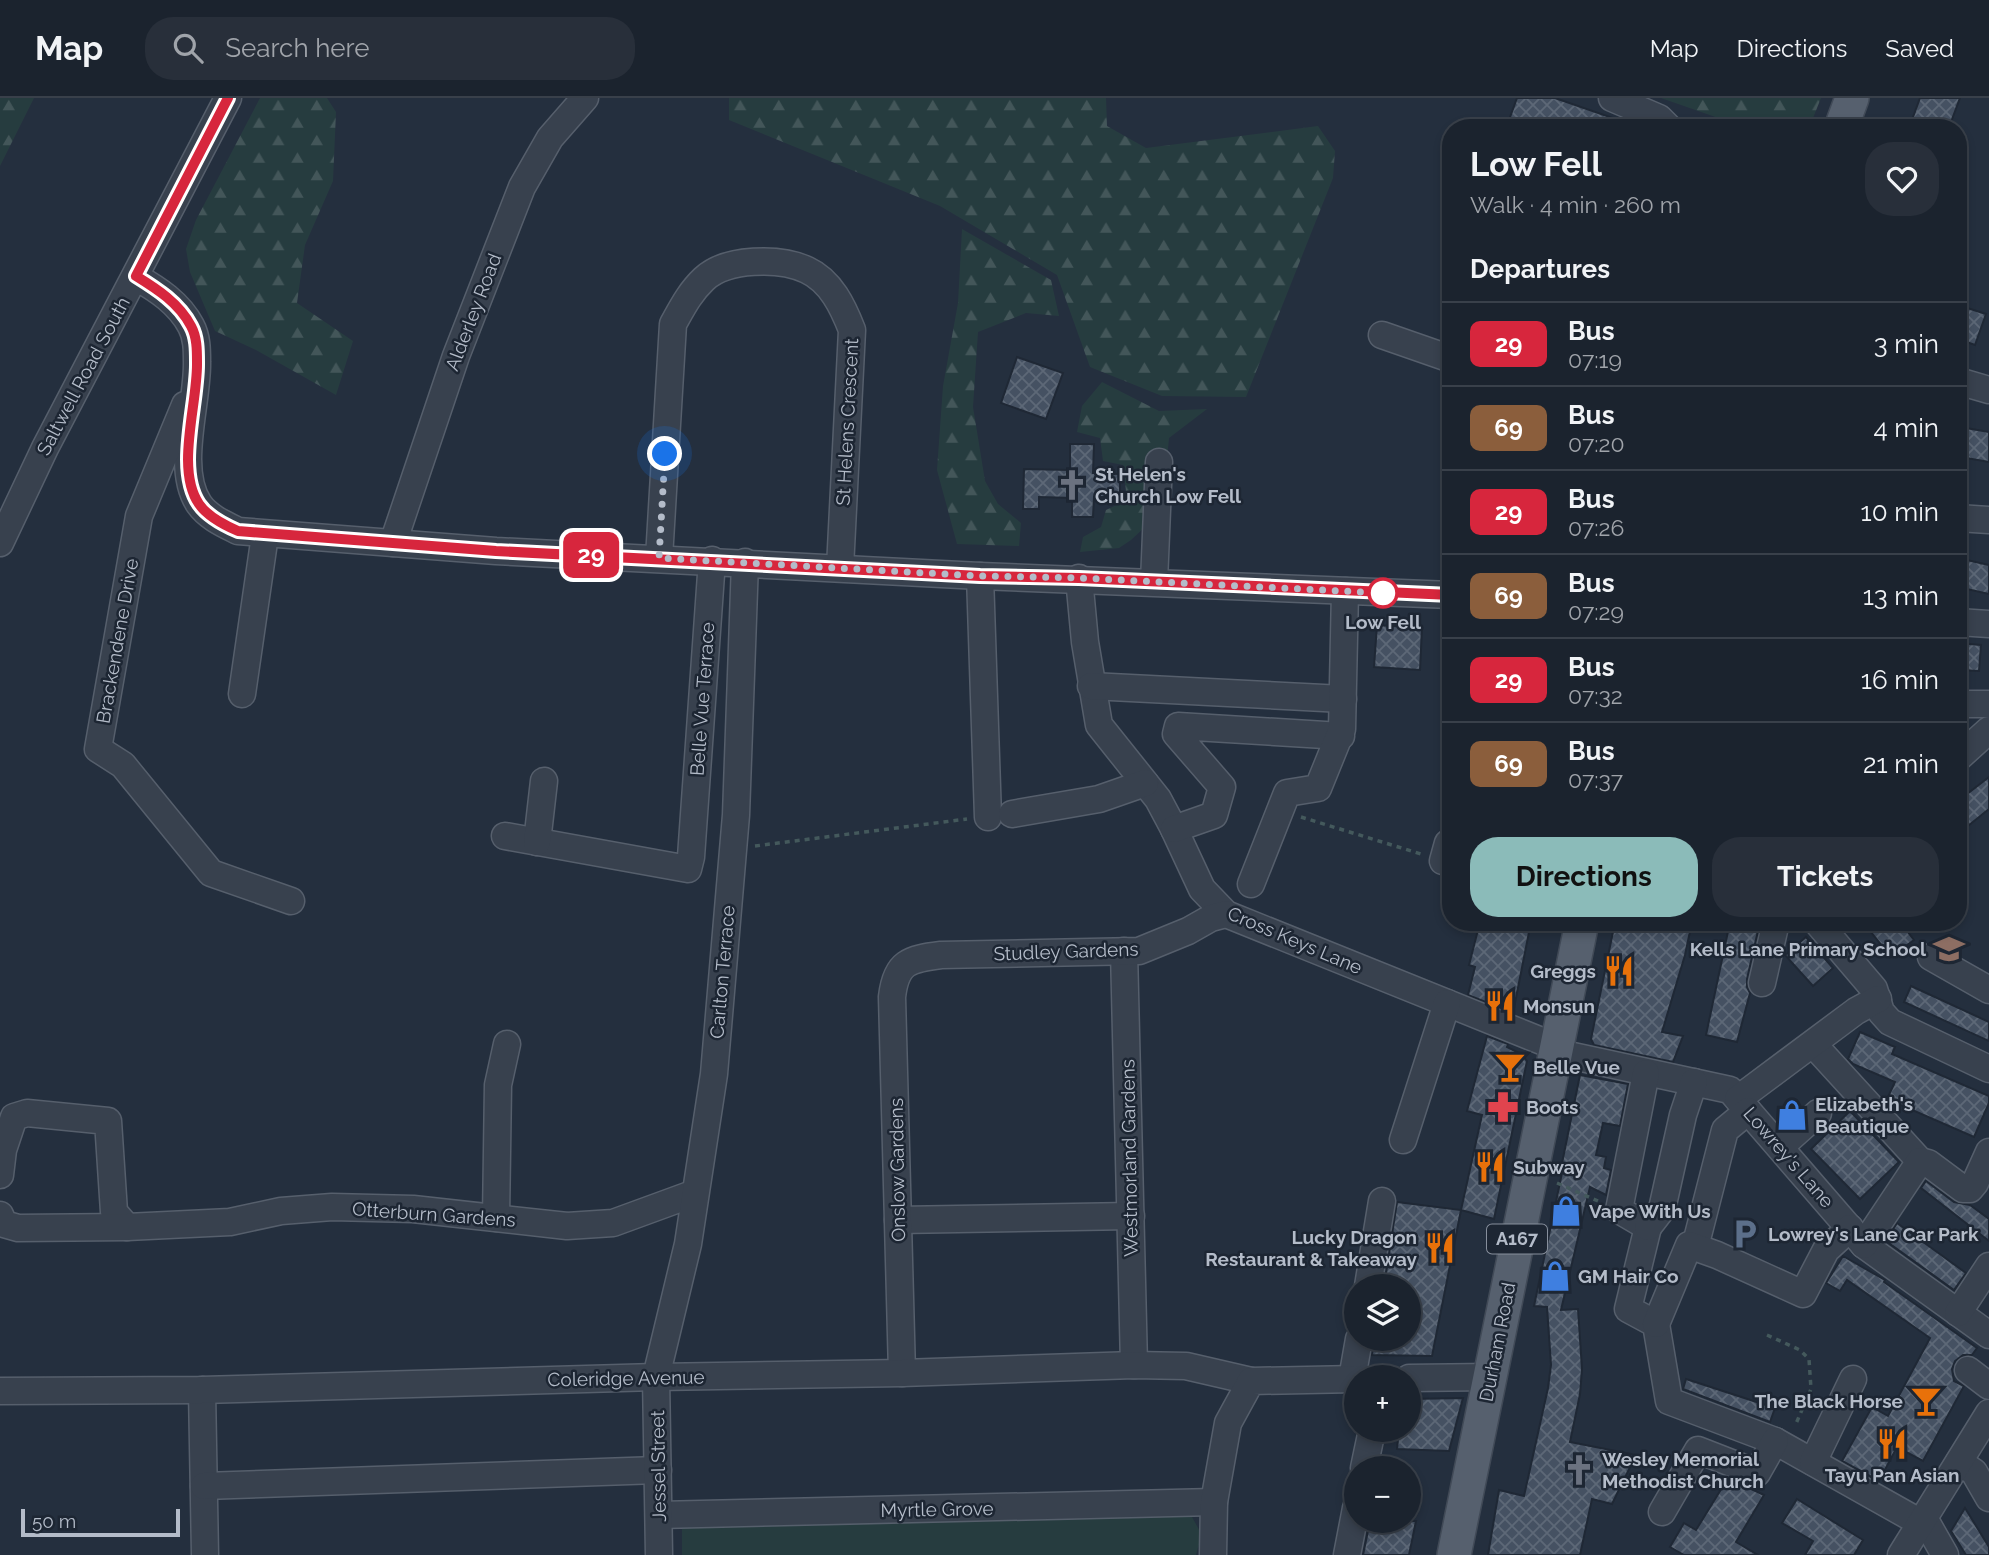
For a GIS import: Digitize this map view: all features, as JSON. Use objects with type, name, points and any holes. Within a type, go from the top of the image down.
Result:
[{"type":"main road","points":[[1844,119],[1852,98]]},
{"type":"main road","name":"Durham Road","points":[[1454,1555],[1580,931]]},
{"type":"street","name":"Saltwell Road South","points":[[0,543],[7,510],[136,276],[228,98]]},
{"type":"street","name":"Alderley Road","points":[[393,543],[456,356],[522,187],[550,138],[584,98]]},
{"type":"street","points":[[1612,98],[1660,119]]},
{"type":"street","name":"St Helens Crescent","points":[[659,558],[673,324],[690,294],[706,277],[729,265],[750,261],[774,262],[807,270],[830,288],[843,308],[852,330],[840,568]]},
{"type":"street","points":[[136,276],[168,297],[192,328],[197,345],[197,376],[191,426],[189,482],[200,505],[217,521],[238,531],[496,551],[712,560],[980,576],[1442,595]]},
{"type":"street","points":[[1382,335],[1442,356]]},
{"type":"street","name":"Brackendene Drive","points":[[197,376],[139,516],[98,749],[123,765],[211,873],[291,901]]},
{"type":"street","points":[[1967,384],[1989,390]]},
{"type":"street","points":[[1154,582],[1160,462]]},
{"type":"street","points":[[1967,519],[1989,520]]},
{"type":"street","points":[[242,694],[265,535]]},
{"type":"street","name":"Belle Vue Terrace","points":[[537,842],[688,869],[712,560]]},
{"type":"street","name":"Carlton Terrace","points":[[656,1377],[688,1244],[714,1074],[733,849],[745,562]]},
{"type":"street","points":[[980,576],[1000,815],[1099,799],[1145,783]]},
{"type":"street","name":"Cross Keys Lane","points":[[1079,578],[1091,686],[1100,725],[1158,799],[1202,889],[1226,914],[1544,1042],[1555,1049]]},
{"type":"street","points":[[1251,884],[1287,793],[1318,788],[1341,736],[1345,591]]},
{"type":"street","points":[[1967,623],[1989,624]]},
{"type":"street","points":[[1091,686],[1343,699]]},
{"type":"street","points":[[1967,704],[1989,704]]},
{"type":"street","points":[[1174,829],[1214,815],[1222,787],[1177,734],[1178,726],[1341,736]]},
{"type":"street","points":[[1967,750],[1989,730]]},
{"type":"street","points":[[505,836],[537,842],[544,781]]},
{"type":"street","name":"Studley Gardens","points":[[900,968],[912,960],[941,955],[1139,951],[1211,918],[1226,914]]},
{"type":"street","points":[[1762,983],[1774,931]]},
{"type":"street","points":[[1825,931],[1874,989],[1881,1012],[1890,1022],[1989,1069]]},
{"type":"street","name":"Westmorland Gardens","points":[[1124,951],[1134,1365]]},
{"type":"street","points":[[1931,957],[1989,990]]},
{"type":"street","name":"Onslow Gardens","points":[[900,968],[894,980],[892,997],[902,1373]]},
{"type":"street","points":[[1695,1247],[1725,1130],[1743,1105],[1813,1044],[1856,1011],[1878,999]]},
{"type":"street","points":[[1403,1140],[1447,1003]]},
{"type":"street","points":[[496,1218],[498,1085],[508,1044]]},
{"type":"street","points":[[1813,1044],[1920,1161],[1928,1163],[1963,1189],[1970,1189],[1975,1183],[1989,1152]]},
{"type":"street","name":"Lowrey's Lane","points":[[1555,1049],[1568,1055],[1730,1090],[1857,1237],[1989,1335]]},
{"type":"street","points":[[1646,1073],[1619,1210],[1648,1227]]},
{"type":"street","points":[[1656,1324],[1628,1308],[1648,1227],[1661,1209],[1683,1115],[1694,1082]]},
{"type":"street","points":[[0,1175],[3,1150],[14,1117],[27,1113],[108,1121],[114,1212],[127,1227]]},
{"type":"street","points":[[1780,1147],[1818,1113]]},
{"type":"street","points":[[1920,1161],[1857,1237],[1826,1250],[1803,1294],[1689,1245],[1656,1324],[1669,1401],[1781,1444],[1923,1520],[1945,1555]]},
{"type":"street","name":"Otterburn Gardens","points":[[0,1215],[4,1224],[18,1227],[127,1227],[230,1222],[281,1211],[332,1207],[413,1209],[567,1226],[613,1223],[695,1193]]},
{"type":"street","points":[[1370,1274],[1382,1201]]},
{"type":"street","points":[[898,1220],[1131,1216]]},
{"type":"street","points":[[1958,1314],[1989,1266]]},
{"type":"street","name":"Coleridge Avenue","points":[[0,1391],[202,1390],[1134,1365],[1186,1366],[1251,1381],[1344,1379]]},
{"type":"street","points":[[1968,1370],[1989,1386]]},
{"type":"street","name":"Jessel Street","points":[[656,1377],[659,1555]]},
{"type":"street","points":[[1421,1378],[1491,1377]]},
{"type":"street","points":[[1813,1462],[1853,1379]]},
{"type":"street","points":[[1213,1555],[1214,1502],[1228,1423],[1251,1381]]},
{"type":"street","points":[[202,1390],[205,1555]]},
{"type":"street","points":[[1901,1555],[1989,1413]]},
{"type":"street","points":[[1662,1512],[1698,1450],[1757,1473],[1781,1444]]},
{"type":"street","points":[[1959,1462],[1973,1472],[1989,1498]]},
{"type":"street","points":[[204,1486],[658,1470]]},
{"type":"street","name":"Myrtle Grove","points":[[659,1516],[1214,1502]]},
{"type":"street","points":[[1346,1555],[1351,1533]]},
{"type":"path","points":[[1280,811],[1442,850]]},
{"type":"path","points":[[733,849],[1000,815]]},
{"type":"path","points":[[1530,1171],[1619,1210]]},
{"type":"path","points":[[1767,1335],[1800,1350],[1809,1359],[1811,1389],[1781,1444]]},
{"type":"green space","points":[[0,98],[34,98],[0,166]]},
{"type":"green space","points":[[260,98],[327,98],[336,112],[333,181],[305,245],[297,303],[353,341],[336,395],[256,350],[215,331],[190,272],[186,249],[196,220]]},
{"type":"green space","points":[[729,98],[1106,98],[1107,126],[1146,148],[1318,126],[1335,151],[1333,178],[1246,397],[1162,396],[1090,367],[1057,275],[940,206],[729,120]]},
{"type":"green space","points":[[1661,98],[1821,98],[1813,119],[1721,119]]},
{"type":"green space","points":[[962,229],[1051,280],[1059,316],[1026,313],[978,332],[973,407],[985,481],[998,504],[1021,523],[1019,546],[957,544],[937,470],[943,386],[958,303]]},
{"type":"green space","points":[[1102,382],[1159,411],[1207,409],[1169,438],[1162,511],[1119,548],[1080,552],[1083,537],[1101,527],[1106,510],[1127,500],[1123,465],[1103,461],[1100,438],[1077,432],[1082,406]]},
{"type":"green space","points":[[1191,1515],[1202,1535],[1196,1555],[682,1555],[682,1525]]},
{"type":"building","points":[[1517,98],[1555,98],[1616,119],[1509,119]]},
{"type":"building","points":[[1920,98],[1960,98],[1952,119],[1912,119]]},
{"type":"building","points":[[1967,308],[1986,314],[1975,345],[1967,342]]},
{"type":"building","points":[[1017,357],[1063,373],[1046,419],[1001,403]]},
{"type":"building","points":[[1967,428],[1989,432],[1989,462],[1967,458]]},
{"type":"building","name":"St Helen's Church Low Fell","points":[[1070,444],[1094,444],[1093,473],[1120,474],[1120,497],[1094,497],[1093,517],[1072,517],[1072,498],[1039,497],[1039,509],[1023,509],[1024,469],[1070,470]]},
{"type":"building","points":[[1967,560],[1989,565],[1989,594],[1967,589]]},
{"type":"building","points":[[1377,625],[1422,628],[1420,670],[1374,667]]},
{"type":"building","points":[[1967,644],[1981,645],[1979,671],[1967,670]]},
{"type":"building","points":[[1989,777],[1989,809],[1967,827],[1967,794]]},
{"type":"building","points":[[1478,931],[1529,931],[1513,1013],[1468,995],[1475,967],[1469,965]]},
{"type":"building","points":[[1613,931],[1690,931],[1662,1032],[1683,1036],[1673,1062],[1594,1045],[1591,1039]]},
{"type":"building","points":[[1728,931],[1758,931],[1747,979],[1750,993],[1737,1042],[1706,1035]]},
{"type":"building","points":[[1870,931],[1907,931],[1914,940],[1891,957]]},
{"type":"building","points":[[1806,937],[1833,968],[1813,986],[1785,955]]},
{"type":"building","points":[[1911,986],[1989,1022],[1989,1041],[1904,1002]]},
{"type":"building","points":[[1860,1032],[1895,1047],[1892,1054],[1989,1096],[1989,1103],[1974,1137],[1887,1099],[1895,1082],[1853,1064],[1848,1059]]},
{"type":"building","points":[[1487,1036],[1508,1044],[1507,1047],[1521,1054],[1527,1061],[1494,1219],[1461,1210],[1482,1115],[1467,1111]]},
{"type":"building","points":[[1580,1075],[1628,1084],[1620,1126],[1603,1123],[1596,1155],[1606,1157],[1604,1168],[1611,1170],[1606,1195],[1590,1187],[1561,1310],[1578,1309],[1582,1369],[1570,1442],[1636,1455],[1612,1504],[1592,1499],[1580,1555],[1488,1555],[1499,1490],[1524,1496],[1548,1388],[1551,1365],[1547,1307],[1534,1306]]},
{"type":"building","points":[[1850,1111],[1899,1162],[1860,1199],[1811,1149]]},
{"type":"building","points":[[1926,1181],[1954,1202],[1970,1205],[1989,1219],[1989,1241],[1921,1188]]},
{"type":"building","points":[[1397,1202],[1461,1210],[1432,1356],[1372,1355],[1372,1351],[1421,1351],[1421,1274],[1386,1274]]},
{"type":"building","points":[[1897,1223],[1966,1273],[1954,1290],[1886,1241]]},
{"type":"building","points":[[1843,1256],[1885,1280],[1884,1282],[1977,1348],[1972,1355],[1963,1355],[1955,1361],[1952,1369],[1954,1381],[1964,1386],[1923,1461],[1897,1447],[1879,1481],[1842,1461],[1872,1407],[1888,1416],[1930,1338],[1847,1280],[1840,1291],[1826,1283]]},
{"type":"building","points":[[1686,1379],[1775,1408],[1770,1422],[1683,1389]]},
{"type":"building","points":[[1463,1398],[1449,1451],[1397,1449],[1398,1442],[1421,1442],[1421,1399]]},
{"type":"building","points":[[1728,1478],[1764,1495],[1736,1542],[1758,1555],[1684,1555],[1670,1547],[1684,1523],[1696,1530]]},
{"type":"building","points":[[1797,1499],[1863,1540],[1854,1555],[1805,1555],[1813,1541],[1782,1523]]},
{"type":"building","points":[[1965,1508],[1989,1547],[1989,1555],[1966,1555],[1951,1531]]},
{"type":"building","points":[[1368,1533],[1414,1533],[1409,1555],[1363,1555]]},
{"type":"bus line","name":"29","points":[[228,98],[136,276],[168,297],[192,328],[197,345],[197,376],[191,426],[189,482],[200,505],[217,521],[238,531],[496,551],[639,556],[980,576],[1442,595]]},
{"type":"place","name":"St Helen's Church Low Fell","points":[[1072,485]]},
{"type":"place","name":"Low Fell","points":[[1383,593]]},
{"type":"place","name":"Kells Lane Primary School","points":[[1949,949]]},
{"type":"place","name":"Greggs","points":[[1619,971]]},
{"type":"place","name":"Monsun","points":[[1500,1006]]},
{"type":"place","name":"Belle Vue","points":[[1510,1067]]},
{"type":"place","name":"Boots","points":[[1503,1107]]},
{"type":"place","name":"Elizabeth's Beautique","points":[[1792,1115]]},
{"type":"place","name":"Subway","points":[[1490,1167]]},
{"type":"place","name":"Vape With Us","points":[[1566,1211]]},
{"type":"place","name":"Lowrey's Lane Car Park","points":[[1745,1234]]},
{"type":"place","name":"Lucky Dragon Restaurant & Takeaway","points":[[1440,1248]]},
{"type":"place","name":"GM Hair Co","points":[[1555,1276]]},
{"type":"place","name":"The Black Horse","points":[[1926,1401]]},
{"type":"place","name":"Tayu Pan Asian","points":[[1892,1444]]},
{"type":"place","name":"Wesley Memorial Methodist Church","points":[[1579,1470]]},
{"type":"route","points":[[665,454],[659,558],[980,576],[1079,578],[1383,593]]}]
